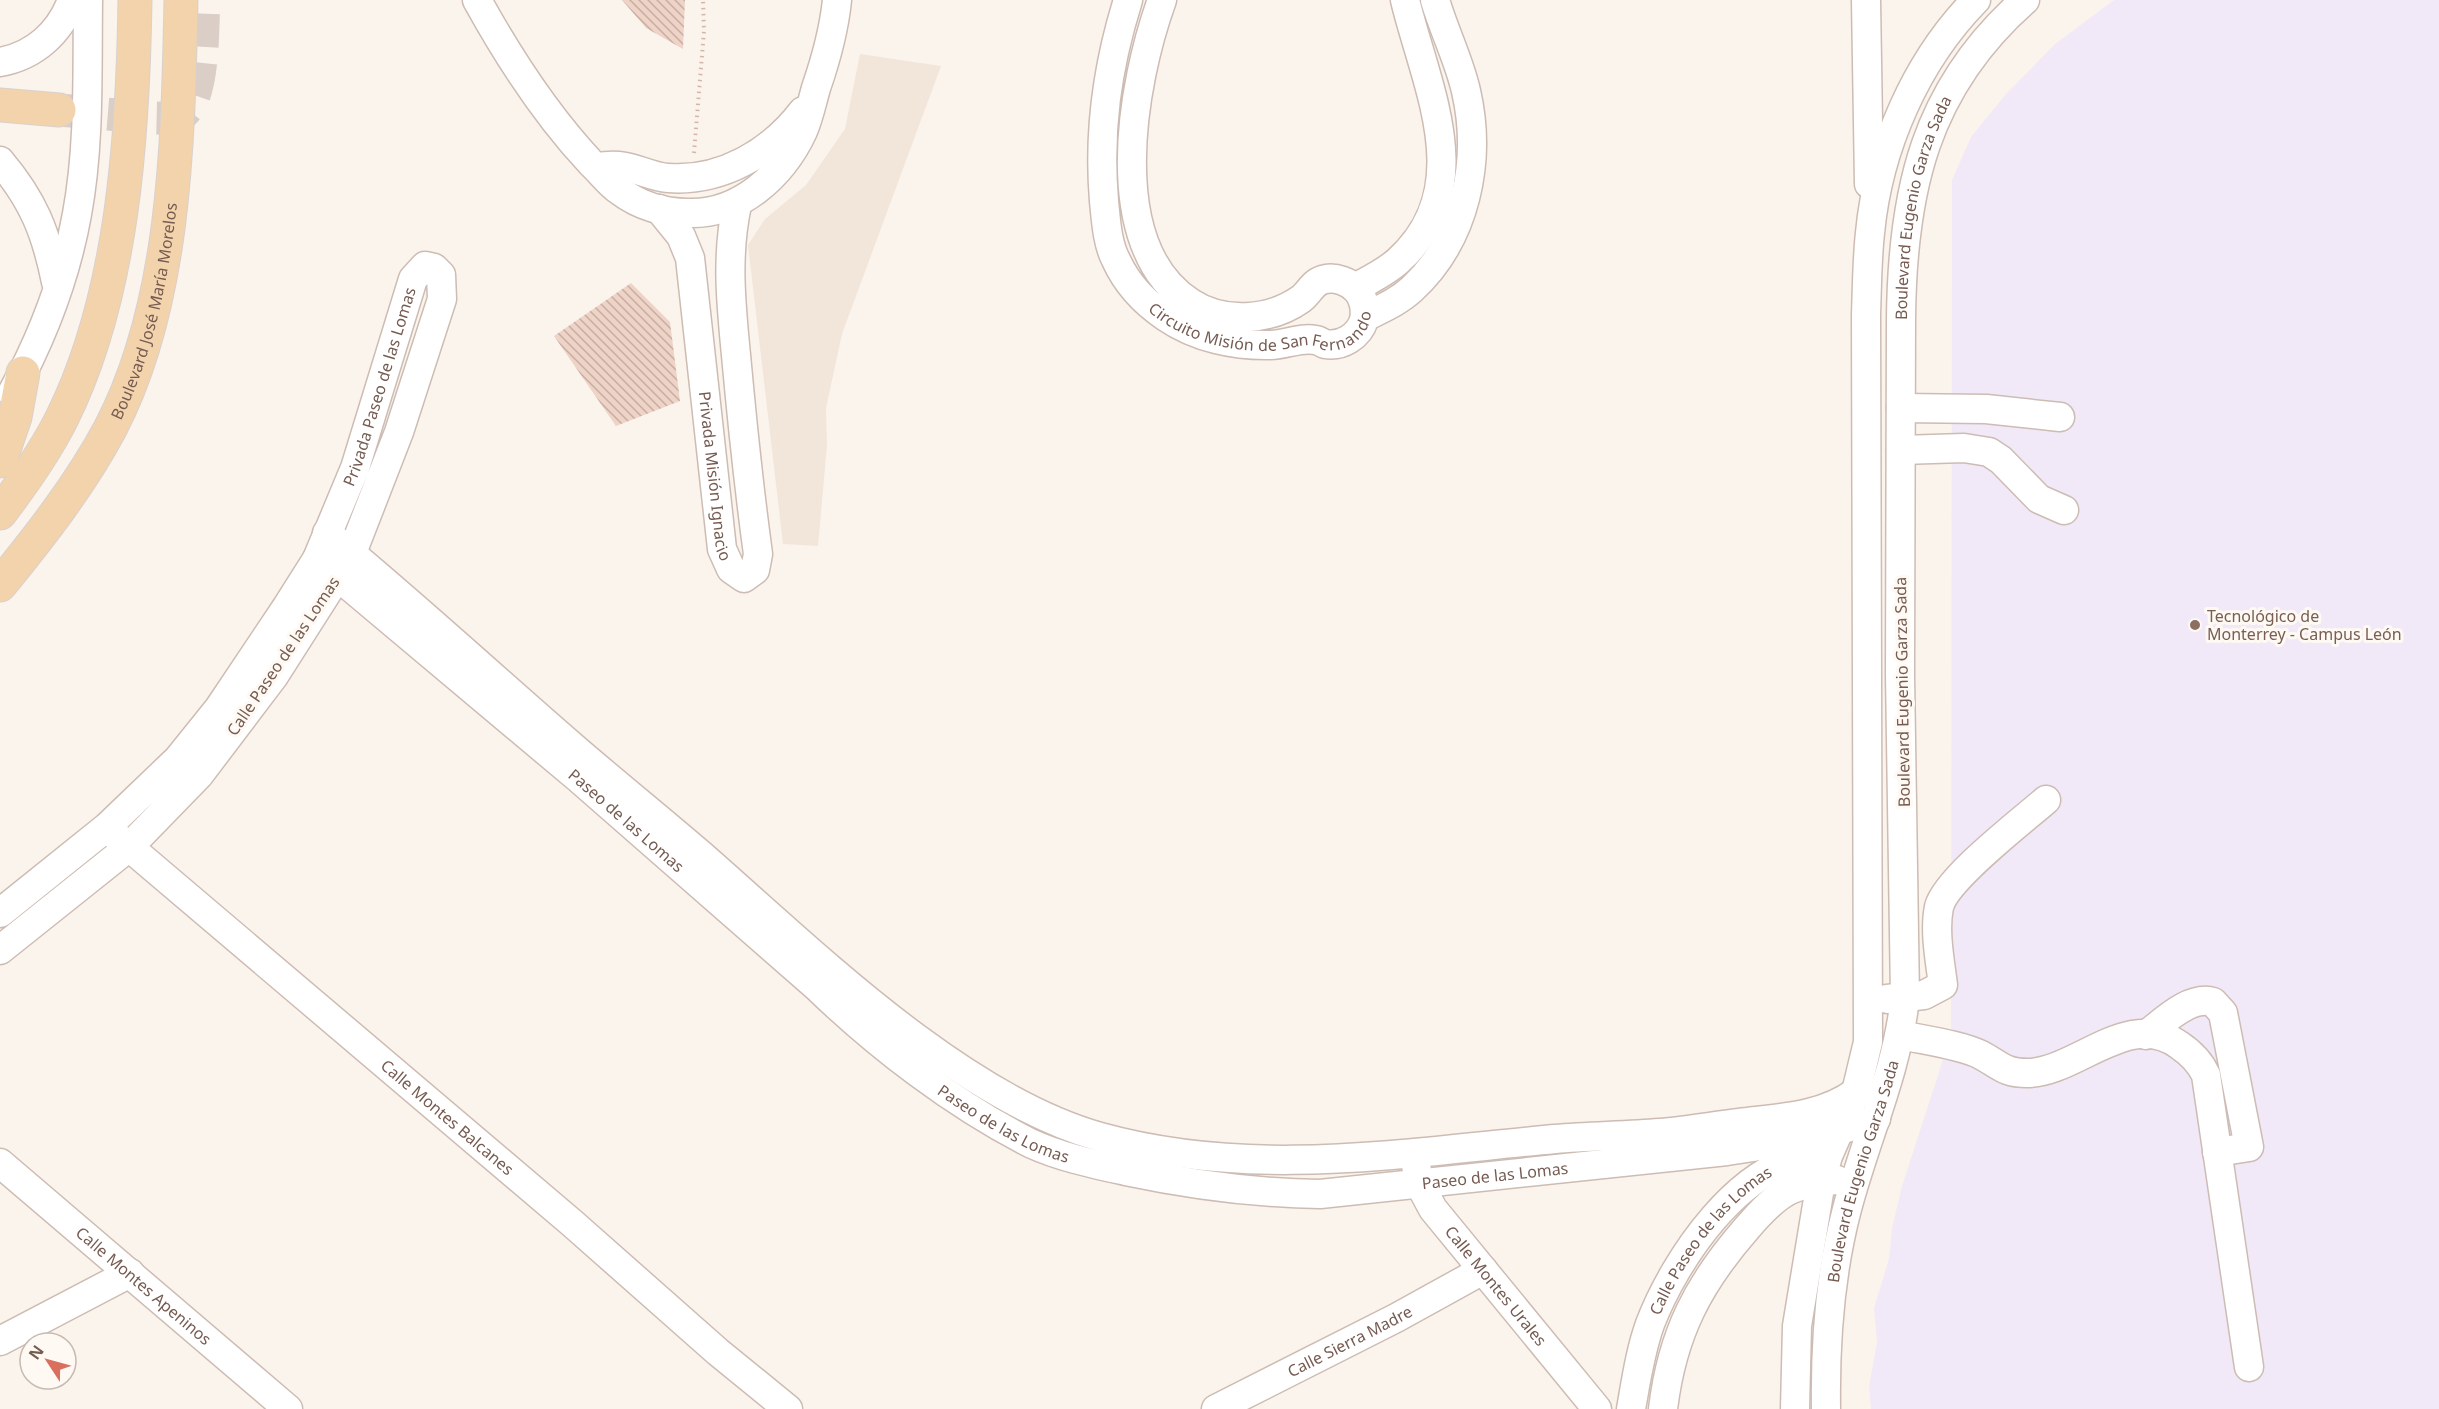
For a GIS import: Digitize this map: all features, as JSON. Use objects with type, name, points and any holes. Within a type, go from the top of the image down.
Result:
[{"type":"main road","points":[[0,513],[22,484],[63,418],[91,345],[124,203],[134,59],[135,0]]},
{"type":"main road","name":"Boulevard José María Morelos","points":[[0,585],[33,545],[111,427],[147,333],[167,224],[176,136],[181,0]]},
{"type":"main road","points":[[0,105],[59,110]]},
{"type":"main road","points":[[0,461],[15,417],[23,373]]},
{"type":"street","points":[[0,62],[30,52],[52,35],[72,0]]},
{"type":"street","points":[[0,416],[23,373],[58,288],[77,214],[83,156],[88,0]]},
{"type":"street","points":[[477,0],[518,69],[553,120],[619,191],[643,204],[659,209],[695,214],[716,212],[737,205],[783,164],[803,130],[826,59],[837,0]]},
{"type":"street","name":"Circuito Misión de San Fernando","points":[[1128,0],[1107,79],[1103,115],[1103,186],[1106,217],[1115,259],[1132,286],[1148,304],[1179,326],[1209,338],[1241,344],[1273,345],[1314,339],[1335,344],[1345,341],[1354,335],[1365,317],[1391,304],[1425,275],[1449,240],[1468,188],[1472,148],[1465,89],[1436,0]]},
{"type":"street","name":"Circuito Misión de San Fernando","points":[[1162,0],[1152,27],[1138,86],[1134,133],[1133,174],[1144,244],[1157,272],[1190,303],[1209,313],[1254,317],[1279,310],[1302,298],[1312,285],[1326,279],[1342,280],[1356,288],[1397,263],[1427,228],[1437,202],[1443,171],[1436,108],[1405,0]]},
{"type":"street","points":[[1866,0],[1870,232]]},
{"type":"street","name":"Boulevard Eugenio Garza Sada","points":[[1795,1409],[1797,1326],[1829,1156],[1856,1092],[1868,1042],[1865,807],[1868,482],[1866,315],[1870,232],[1882,167],[1912,90],[1946,34],[1976,0]]},
{"type":"street","name":"Boulevard Eugenio Garza Sada","points":[[1826,1409],[1826,1371],[1832,1307],[1846,1211],[1901,1035],[1905,998],[1900,675],[1901,408],[1902,279],[1911,200],[1923,153],[1952,84],[1971,55],[1997,25],[2025,0]]},
{"type":"street","points":[[596,167],[620,166],[667,178],[692,178],[726,171],[753,156],[784,131],[814,96]]},
{"type":"street","points":[[0,160],[17,181],[43,229],[58,288]]},
{"type":"street","name":"Privada Misión Ignacio","points":[[659,209],[681,236],[690,258],[722,549],[731,569],[744,578],[755,570],[758,554],[742,428],[730,277],[730,242],[737,205]]},
{"type":"street","name":"Privada Paseo de las Lomas","points":[[327,532],[355,468],[411,284],[421,268],[434,268],[441,275],[442,299],[399,432],[351,553]]},
{"type":"street","points":[[1356,288],[1365,306],[1365,317]]},
{"type":"street","points":[[1302,298],[1300,321],[1306,332],[1314,339]]},
{"type":"street","points":[[1901,408],[1986,409],[2060,417]]},
{"type":"street","points":[[1984,451],[1986,409]]},
{"type":"street","points":[[1901,450],[1964,448],[1984,451],[2001,460],[2039,499],[2064,510]]},
{"type":"street","name":"Paseo de las Lomas","points":[[327,532],[825,978],[851,1019],[951,1095],[1031,1143],[1061,1155],[1181,1184],[1269,1193],[1320,1194],[1728,1152],[1783,1144],[1829,1156],[1876,1119]]},
{"type":"street","name":"Calle Paseo de las Lomas","points":[[0,950],[129,847],[199,776],[239,725],[274,676],[327,568],[327,532]]},
{"type":"street","name":"Calle Paseo de las Lomas","points":[[0,913],[107,827],[178,759],[327,568],[351,553]]},
{"type":"street","name":"Paseo de las Lomas","points":[[327,568],[578,778],[825,978],[1005,1096],[1053,1120],[1100,1137],[1219,1160],[1364,1158],[1559,1138],[1662,1133],[1775,1119],[1824,1110],[1838,1105],[1856,1092]]},
{"type":"street","points":[[1869,999],[1924,995],[1943,985],[1938,916],[1944,894],[1966,871],[2046,800]]},
{"type":"street","name":"Calle Montes Balcanes","points":[[107,827],[572,1223],[718,1352],[788,1409]]},
{"type":"street","points":[[2146,1035],[2192,1004],[2208,1000],[2223,1013],[2249,1147],[2217,1152]]},
{"type":"street","points":[[1901,1035],[1987,1054],[1999,1068],[2013,1072],[2035,1072],[2114,1041],[2156,1035],[2175,1042],[2202,1066],[2209,1093],[2249,1367]]},
{"type":"street","name":"Calle Paseo de las Lomas","points":[[1631,1409],[1640,1357],[1670,1279],[1693,1244],[1731,1201],[1775,1166],[1797,1158],[1829,1156],[1865,1149]]},
{"type":"street","name":"Calle Montes Urales","points":[[1414,1154],[1419,1183],[1433,1209],[1597,1409]]},
{"type":"street","name":"Calle Paseo de las Lomas","points":[[1829,1156],[1856,1179]]},
{"type":"street","name":"Calle Paseo de las Lomas","points":[[1663,1409],[1676,1345],[1716,1264],[1772,1202],[1792,1189],[1829,1156]]},
{"type":"street","name":"Calle Montes Apeninos","points":[[0,1163],[288,1409]]},
{"type":"street","points":[[1693,1244],[1716,1264]]},
{"type":"street","name":"Calle Sierra Madre","points":[[1216,1409],[1396,1318],[1483,1270]]},
{"type":"street","points":[[0,1341],[130,1273]]},
{"type":"path","points":[[692,178],[704,31],[703,0]]},
{"type":"shaded area","name":"Tecnológico de Monterrey - Campus León","points":[[2114,0],[2439,0],[2439,1409],[1871,1409],[1869,1386],[1877,1342],[1874,1308],[1889,1259],[1892,1228],[1902,1186],[1951,1035],[1952,180],[1971,137],[2006,94],[2055,44]]},
{"type":"shaded area","points":[[860,54],[941,66],[842,334],[826,408],[827,445],[818,546],[783,544],[748,245],[765,219],[806,185],[845,129]]},
{"type":"building","points":[[622,0],[685,0],[683,49],[646,28]]},
{"type":"building","points":[[631,283],[670,322],[680,401],[616,426],[554,336]]},
{"type":"tunnel","points":[[59,110],[155,118],[172,118],[182,114],[195,93],[199,77],[204,0]]},
{"type":"place","name":"Tecnológico de Monterrey - Campus León","points":[[2195,625]]}]
